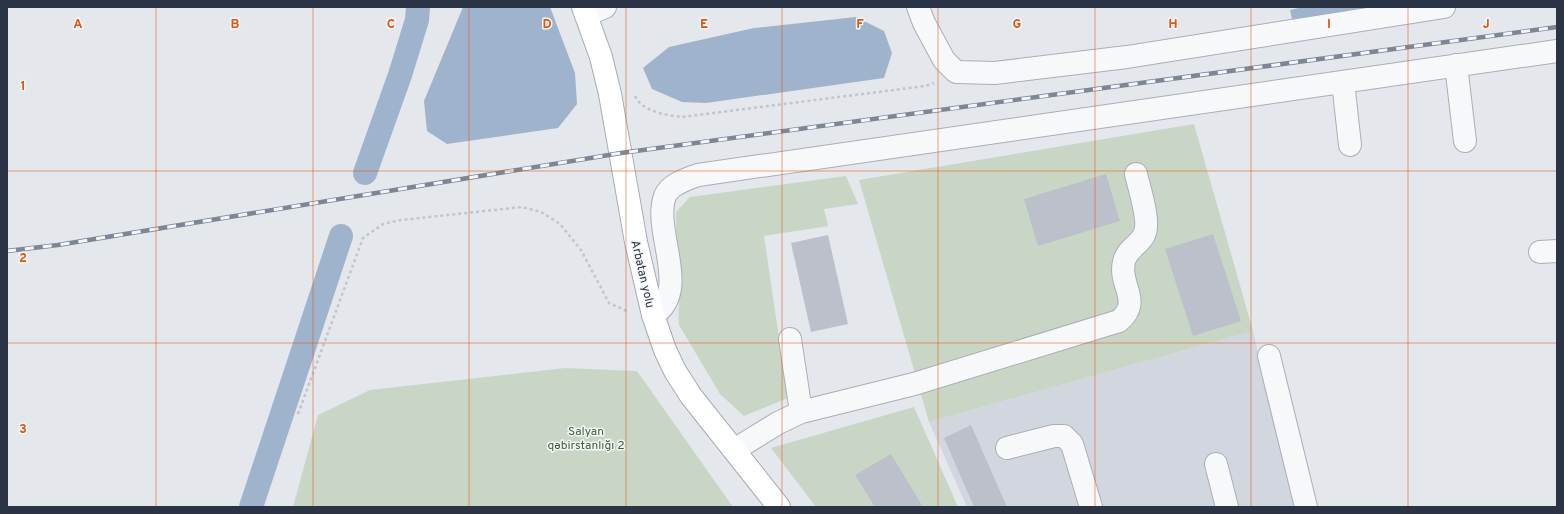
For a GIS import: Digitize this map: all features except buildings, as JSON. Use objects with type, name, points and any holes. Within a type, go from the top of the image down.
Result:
[{"type":"main road","name":"Arbatan yolu","points":[[591,10],[610,94],[636,242],[653,316],[665,350],[675,371],[691,396],[779,507]]},
{"type":"street","points":[[918,7],[924,23],[944,60],[956,72],[995,73],[1127,57],[1444,7]]},
{"type":"street","points":[[653,316],[660,311],[666,302],[670,289],[670,268],[662,217],[665,195],[678,182],[698,175],[1557,50]]},
{"type":"street","points":[[1456,65],[1465,141]]},
{"type":"street","points":[[1343,82],[1350,145]]},
{"type":"street","points":[[734,450],[778,423],[801,412],[914,384],[1119,322],[1128,314],[1130,302],[1123,269],[1124,260],[1128,252],[1145,234],[1146,220],[1136,174]]},
{"type":"street","points":[[790,339],[801,412]]},
{"type":"street","points":[[1269,356],[1306,507]]},
{"type":"street","points":[[1007,448],[1054,436],[1064,436],[1072,444],[1091,507]]},
{"type":"street","points":[[1216,464],[1227,507]]},
{"type":"path","points":[[634,94],[637,100],[646,107],[663,115],[682,117],[925,86],[944,80],[956,72]]},
{"type":"path","points":[[298,414],[363,238],[382,224],[401,220],[522,207],[541,212],[560,224],[580,250],[609,303],[628,312],[653,316]]},
{"type":"shaded area","points":[[1253,331],[1294,507],[967,507],[929,422]]},
{"type":"green space","points":[[1194,124],[1253,331],[929,422],[859,180]]},
{"type":"green space","points":[[846,176],[858,204],[824,209],[828,226],[764,236],[788,398],[744,416],[720,394],[679,325],[680,284],[676,212],[690,197]]},
{"type":"green space","name":"Salyan qəbirstanlığı 2","points":[[565,368],[637,371],[733,507],[293,507],[318,415],[370,390]]},
{"type":"green space","points":[[914,407],[958,507],[816,507],[771,448]]},
{"type":"water","points":[[463,7],[550,7],[575,73],[577,104],[558,128],[447,144],[427,131],[424,101]]},
{"type":"water","points":[[1303,7],[1387,7],[1322,17],[1292,19],[1290,10]]},
{"type":"water","points":[[856,17],[884,31],[892,53],[884,78],[706,103],[682,102],[652,89],[643,68],[669,47],[754,28]]},
{"type":"waterway","points":[[365,173],[400,75],[417,20],[418,7]]},
{"type":"waterway","points":[[251,507],[341,236]]},
{"type":"railway","points":[[7,251],[58,245],[621,153],[1557,27]]}]
